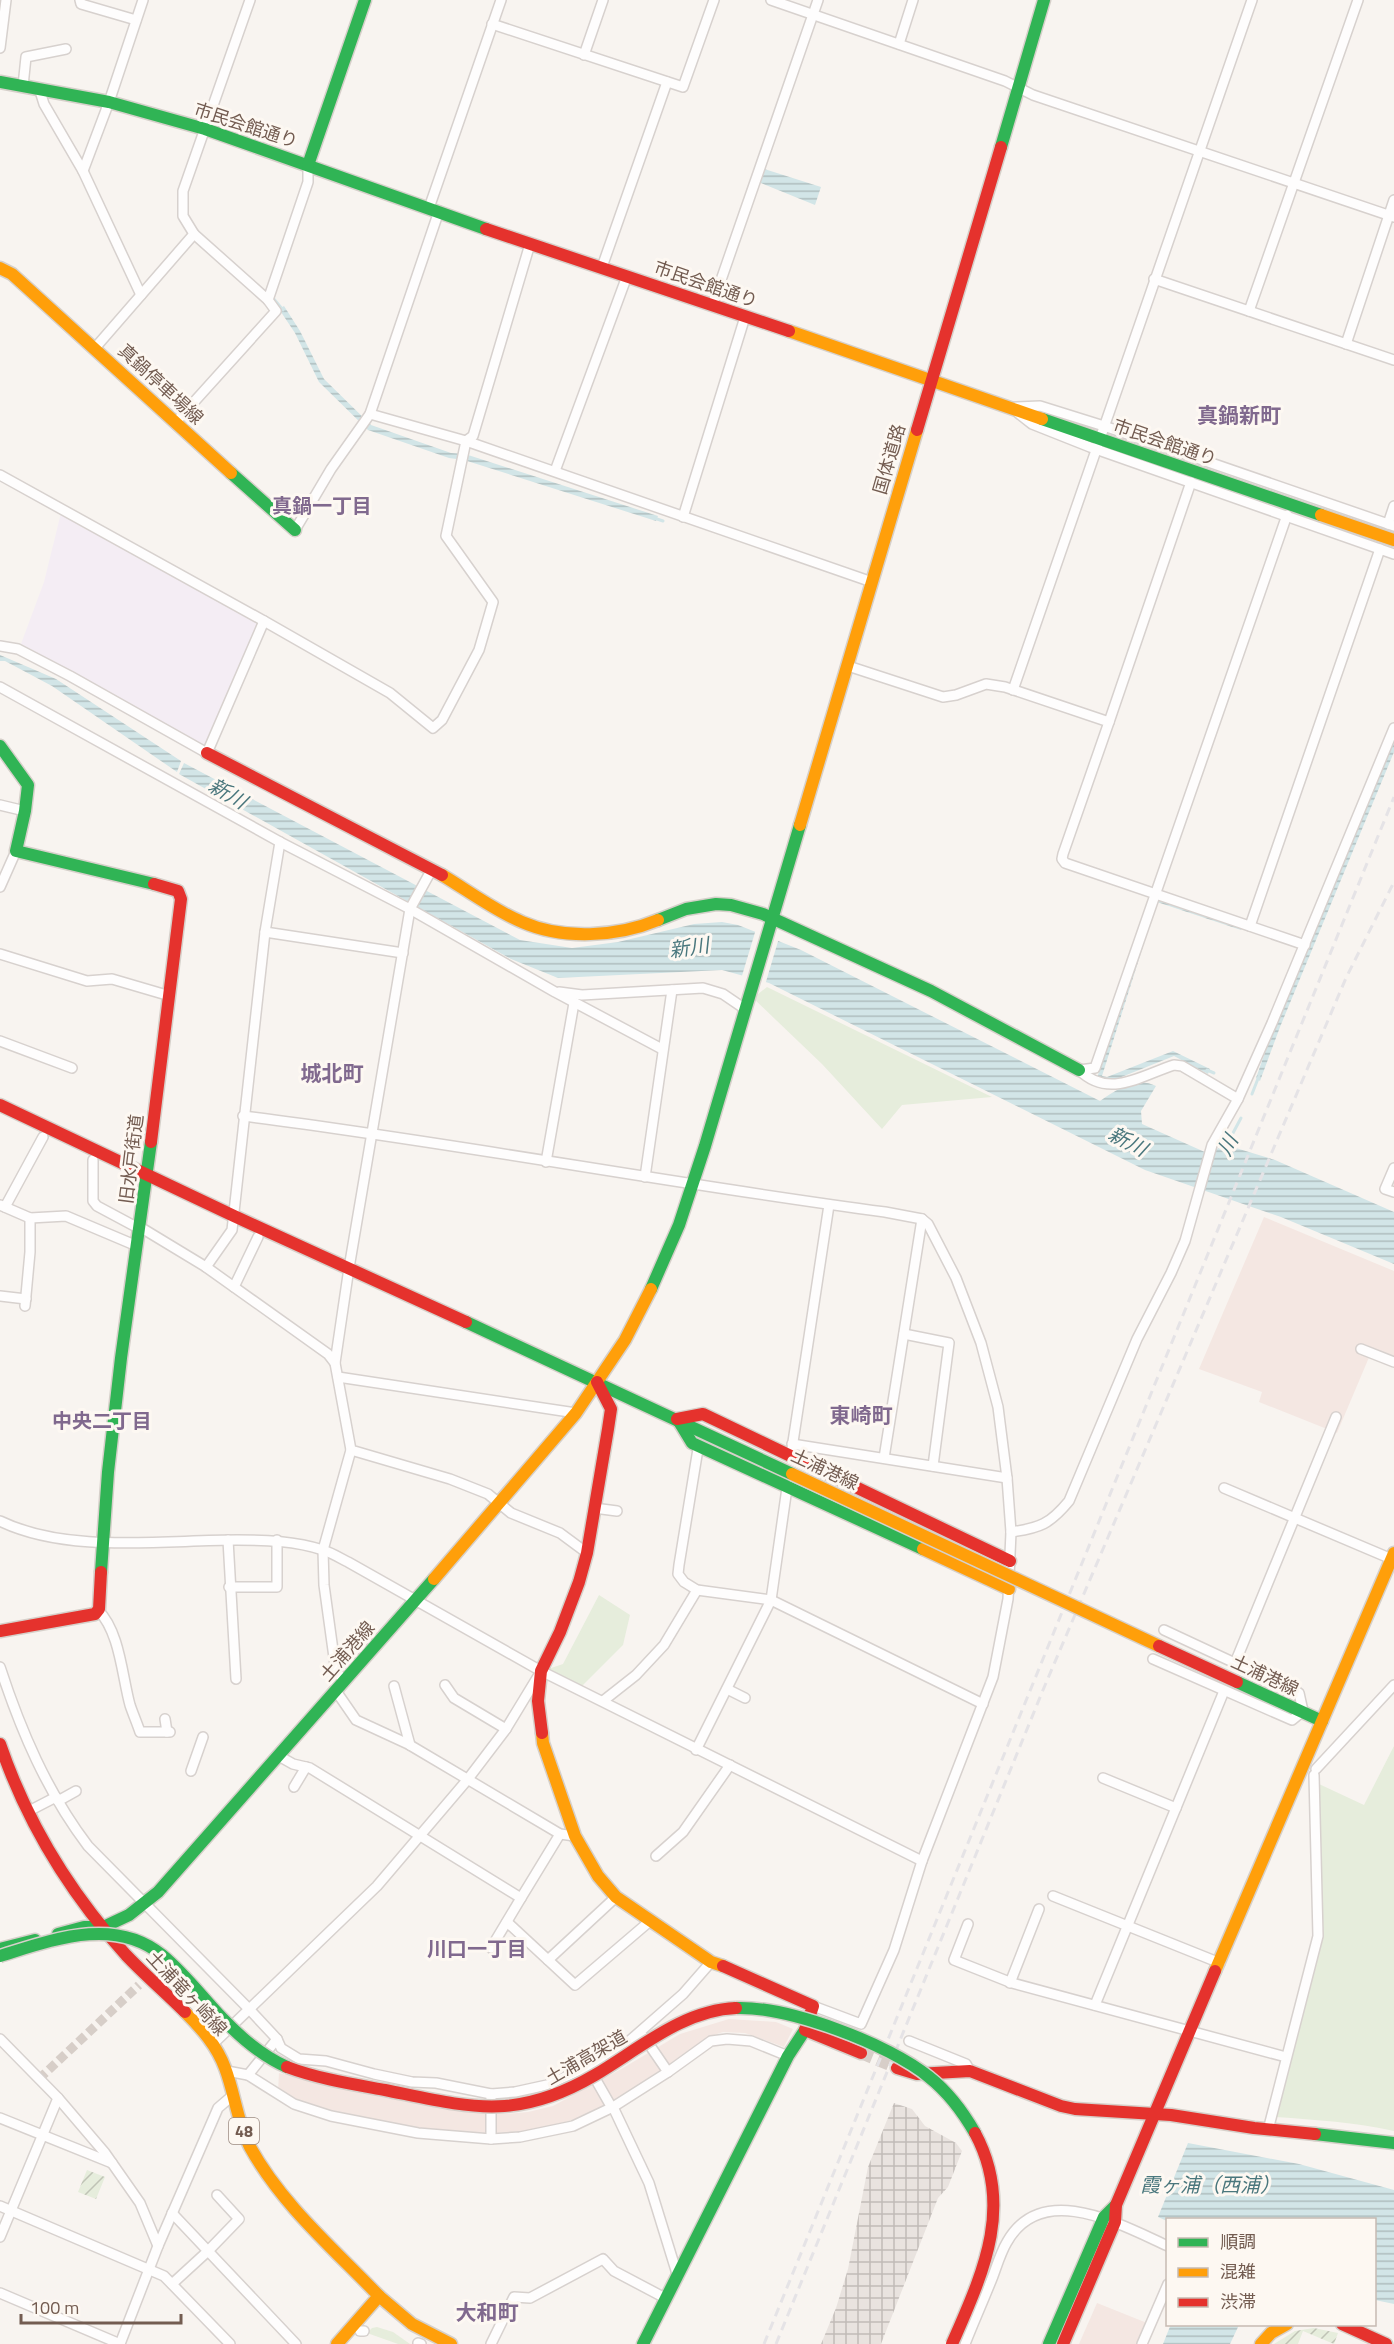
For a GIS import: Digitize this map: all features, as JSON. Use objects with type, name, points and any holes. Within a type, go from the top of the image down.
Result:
[{"type":"street","points":[[0,48],[6,0]]},
{"type":"street","points":[[80,0],[81,4],[136,20]]},
{"type":"street","points":[[83,171],[143,0]]},
{"type":"street","points":[[175,423],[276,311],[268,300],[194,234],[183,216],[183,191],[250,0]]},
{"type":"street","points":[[268,300],[308,182],[308,165],[365,0]]},
{"type":"street","points":[[295,530],[331,469],[370,414],[501,0]]},
{"type":"street","points":[[584,55],[603,0]]},
{"type":"street","points":[[492,24],[683,87],[714,0]]},
{"type":"street","points":[[771,0],[1033,94],[1391,216]]},
{"type":"street","points":[[712,306],[818,0]]},
{"type":"street","points":[[898,44],[913,0]]},
{"type":"street","name":"国体道路","points":[[597,1382],[625,1340],[645,1302],[668,1254],[693,1185],[1044,0]]},
{"type":"street","points":[[1013,690],[1252,0]]},
{"type":"street","points":[[1249,311],[1358,0]]},
{"type":"street","points":[[23,86],[26,57],[66,49]]},
{"type":"street","name":"市民会館通り","points":[[0,82],[109,102],[205,129],[530,244],[1394,540]]},
{"type":"street","points":[[602,267],[667,82]]},
{"type":"street","points":[[39,88],[44,104],[83,171],[141,295]]},
{"type":"street","points":[[1346,344],[1391,216],[1394,200]]},
{"type":"street","points":[[95,348],[194,234]]},
{"type":"street","points":[[0,475],[390,693],[433,728],[442,720],[479,650],[494,602],[446,537],[466,441],[473,436],[530,244]]},
{"type":"street","name":"真鍋停車場線","points":[[0,268],[12,274],[295,530]]},
{"type":"street","points":[[555,471],[627,276]]},
{"type":"street","points":[[1154,279],[1394,360]]},
{"type":"street","points":[[682,517],[745,317]]},
{"type":"street","points":[[370,414],[466,441],[682,517],[769,544],[872,582]]},
{"type":"street","points":[[1100,438],[1191,482],[1394,554]]},
{"type":"street","points":[[1100,438],[1391,525],[1394,506]]},
{"type":"street","points":[[1191,482],[1062,859],[1065,863],[1305,945]]},
{"type":"street","points":[[1079,1070],[1095,1068],[1287,515]]},
{"type":"street","points":[[1250,926],[1380,549]]},
{"type":"street","points":[[207,753],[264,621]]},
{"type":"street","points":[[0,646],[18,650],[70,676],[207,753],[432,869],[521,922],[553,932],[590,933],[642,926],[676,911],[715,904],[730,906],[880,966],[1079,1070],[1088,1078],[1111,1086],[1174,1065],[1182,1066],[1238,1100]]},
{"type":"street","points":[[848,666],[943,697],[956,695],[986,684],[1013,690],[1109,722]]},
{"type":"street","points":[[0,687],[279,842],[410,909],[574,1003],[662,1049]]},
{"type":"street","points":[[1011,1532],[1042,1527],[1056,1517],[1070,1501],[1137,1339],[1180,1251],[1212,1145],[1238,1100],[1305,945],[1394,728]]},
{"type":"street","points":[[0,746],[26,780],[28,789],[16,851],[0,887]]},
{"type":"street","points":[[0,805],[25,811]]},
{"type":"street","points":[[206,1267],[232,1230],[265,932],[279,842]]},
{"type":"street","name":"旧水戸街道","points":[[16,851],[178,891],[181,899],[140,1228],[121,1358],[108,1473],[98,1611]]},
{"type":"street","points":[[345,1681],[336,1672],[324,1585],[323,1550],[351,1450],[335,1363],[410,909],[432,869]]},
{"type":"street","points":[[265,932],[403,953]]},
{"type":"street","points":[[0,954],[87,981],[112,979],[170,996]]},
{"type":"street","points":[[555,992],[582,995],[703,988],[715,990],[745,1009]]},
{"type":"street","points":[[645,1177],[672,990]]},
{"type":"street","points":[[546,1162],[574,1003]]},
{"type":"street","points":[[0,1041],[72,1068]]},
{"type":"street","points":[[0,1105],[234,1216],[597,1382],[611,1409],[587,1553],[579,1582],[560,1632],[541,1671],[506,1729],[468,1779],[377,1886],[213,2044]]},
{"type":"street","points":[[243,1116],[374,1132],[546,1162],[922,1219],[928,1224],[956,1278],[981,1343],[998,1407],[1011,1532],[1009,1589],[1001,1645],[993,1677],[922,1861],[894,1950],[861,2024],[813,2006],[726,1966],[711,1962],[616,1897],[598,1876],[575,1836],[543,1743],[538,1701],[541,1671]]},
{"type":"street","points":[[43,1137],[3,1206],[30,1218],[66,1216],[137,1246]]},
{"type":"street","points":[[93,1160],[93,1201],[97,1206],[140,1228],[206,1267],[328,1354],[335,1363]]},
{"type":"street","points":[[1394,1168],[1385,1189],[1394,1192]]},
{"type":"street","points":[[792,1450],[829,1205]]},
{"type":"street","points":[[0,1296],[26,1302],[30,1218]]},
{"type":"street","points":[[884,1458],[922,1219]]},
{"type":"street","points":[[234,1287],[258,1237]]},
{"type":"street","points":[[904,1334],[950,1342],[933,1466]]},
{"type":"street","points":[[1361,1349],[1394,1362]]},
{"type":"street","points":[[338,1377],[576,1413]]},
{"type":"street","name":"土浦港線","points":[[0,1961],[89,1935],[145,1904],[173,1876],[500,1505],[576,1413],[597,1382],[1322,1721]]},
{"type":"street","points":[[1009,1589],[692,1443],[677,1419],[703,1414],[792,1450],[1010,1561]]},
{"type":"street","points":[[1235,1663],[1336,1418]]},
{"type":"street","points":[[698,1449],[678,1574],[684,1581],[697,1590],[771,1600],[983,1704]]},
{"type":"street","points":[[351,1450],[450,1479],[488,1494],[500,1505],[526,1520],[560,1533],[587,1553]]},
{"type":"street","points":[[792,1450],[884,1458],[1007,1478]]},
{"type":"street","points":[[696,1750],[771,1600],[787,1488]]},
{"type":"street","points":[[1049,2344],[1116,2205],[1393,1557],[1224,1488]]},
{"type":"street","points":[[594,1508],[616,1511]]},
{"type":"street","points":[[0,1521],[12,1527],[61,1538],[103,1543],[277,1540],[323,1550],[541,1671],[922,1861]]},
{"type":"street","points":[[228,1540],[236,1679]]},
{"type":"street","points":[[229,1587],[277,1587],[277,1540]]},
{"type":"street","points":[[603,1701],[636,1675],[664,1645],[697,1590]]},
{"type":"street","points":[[0,1631],[95,1614],[98,1611],[107,1619],[140,1732],[168,1732],[165,1719]]},
{"type":"street","points":[[1154,1659],[1292,1720],[1303,1712],[1299,1693],[1164,1630]]},
{"type":"street","points":[[0,1667],[27,1740],[68,1820],[88,1846],[249,2009],[277,2039],[281,2048],[299,2059],[326,2061],[412,2082],[436,2083],[491,2094],[547,2085],[599,2062],[627,2043],[683,1994],[711,1962]]},
{"type":"street","points":[[445,1685],[454,1698],[506,1729]]},
{"type":"street","points":[[1268,2130],[1318,1936],[1315,1772],[1394,1685]]},
{"type":"street","points":[[394,1686],[410,1745]]},
{"type":"street","points":[[727,1689],[745,1698]]},
{"type":"street","points":[[1095,2006],[1224,1690]]},
{"type":"street","points":[[336,1691],[356,1720],[410,1745],[560,1834],[575,1836]]},
{"type":"street","points":[[191,1771],[204,1737]]},
{"type":"street","name":"土浦竜ヶ崎線","points":[[0,1744],[11,1780],[27,1812],[79,1898],[101,1927],[213,2044],[227,2071],[232,2096],[249,2144],[262,2165],[307,2220],[390,2308],[414,2326],[451,2344]]},
{"type":"street","points":[[278,1755],[293,1764],[306,1767],[521,1898]]},
{"type":"street","points":[[656,1856],[683,1832],[730,1766]]},
{"type":"street","points":[[294,1787],[306,1767]]},
{"type":"street","points":[[1103,1778],[1176,1808]]},
{"type":"street","points":[[27,1812],[76,1791]]},
{"type":"street","points":[[491,1948],[560,1834]]},
{"type":"street","points":[[1053,1896],[1220,1964]]},
{"type":"street","points":[[548,1960],[616,1897]]},
{"type":"street","points":[[1010,1983],[1039,1909]]},
{"type":"street","points":[[507,1922],[575,1985],[650,1921]]},
{"type":"street","points":[[968,1924],[954,1960],[1010,1983],[1286,2057]]},
{"type":"street","points":[[0,1949],[84,1927],[101,1927]]},
{"type":"street","name":"土浦高架道","points":[[0,1956],[77,1935],[104,1934],[134,1939],[147,1944],[164,1958],[244,2038],[281,2065],[360,2085],[454,2104],[476,2106],[515,2107],[550,2099],[573,2090],[677,2025],[728,2008],[781,2011],[823,2024],[906,2061],[932,2080],[962,2110],[981,2144],[992,2182],[994,2201],[992,2233],[984,2268],[952,2344]]},
{"type":"street","points":[[644,2344],[788,2055],[805,2030],[813,2006]]},
{"type":"street","points":[[805,2030],[861,2053]]},
{"type":"street","points":[[640,2031],[668,2072]]},
{"type":"street","points":[[0,2039],[58,2098],[105,2152],[140,2204],[158,2246]]},
{"type":"street","points":[[248,2075],[277,2039]]},
{"type":"street","points":[[227,2071],[248,2075],[294,2104],[331,2116],[418,2133],[491,2139],[520,2137],[573,2126],[613,2108],[711,2041],[727,2039],[751,2041],[788,2055]]},
{"type":"street","points":[[909,2041],[966,2064],[970,2071]]},
{"type":"street","points":[[588,2066],[613,2108],[649,2184],[678,2277]]},
{"type":"street","points":[[897,2068],[917,2074],[970,2071],[1069,2108],[1176,2116],[1268,2130],[1378,2139],[1394,2143]]},
{"type":"street","points":[[491,2094],[491,2139]]},
{"type":"street","points":[[0,2293],[120,2344],[158,2246],[218,2108],[232,2096]]},
{"type":"street","points":[[0,2237],[58,2098]]},
{"type":"street","points":[[0,2118],[111,2163]]},
{"type":"street","points":[[172,2284],[239,2219],[217,2195]]},
{"type":"street","points":[[0,2206],[164,2276],[230,2344]]},
{"type":"street","points":[[965,2344],[1007,2242],[1020,2224],[1041,2212],[1061,2210],[1109,2219],[1166,2246]]},
{"type":"street","points":[[172,2213],[296,2344]]},
{"type":"street","points":[[1063,2344],[1109,2219]]},
{"type":"street","points":[[491,2344],[514,2297],[531,2298],[603,2259],[614,2271],[667,2299]]},
{"type":"street","points":[[1142,2344],[1166,2286]]},
{"type":"street","points":[[337,2344],[379,2296]]},
{"type":"street","points":[[1261,2344],[1271,2333],[1285,2326]]},
{"type":"street","points":[[1344,2326],[1381,2343]]},
{"type":"shaded area","points":[[62,509],[264,621],[208,751],[21,644],[44,582]]},
{"type":"shaded area","points":[[1264,1217],[1394,1271],[1394,1364],[1370,1355],[1337,1433],[1259,1402],[1262,1392],[1199,1369]]},
{"type":"shaded area","points":[[729,2019],[776,2022],[793,2029],[784,2047],[745,2033],[723,2032],[711,2036],[616,2100],[570,2121],[526,2131],[478,2134],[423,2129],[353,2117],[296,2100],[278,2091],[279,2073],[386,2098],[458,2111],[505,2114],[528,2112],[553,2106],[680,2034]]},
{"type":"shaded area","points":[[894,2103],[912,2109],[925,2126],[956,2143],[962,2151],[948,2187],[938,2198],[881,2344],[821,2344],[836,2308],[848,2269],[868,2167]]},
{"type":"shaded area","points":[[1097,2303],[1147,2323],[1138,2344],[1079,2344]]},
{"type":"green space","points":[[767,987],[992,1097],[902,1105],[882,1129],[822,1064],[753,998]]},
{"type":"green space","points":[[599,1595],[630,1615],[623,1645],[582,1686],[548,1669],[563,1664]]},
{"type":"green space","points":[[1394,1746],[1394,2131],[1350,2123],[1276,2117],[1321,1938],[1319,1784],[1364,1805]]},
{"type":"green space","points":[[87,2170],[105,2177],[96,2199],[78,2192]]},
{"type":"green space","points":[[377,2327],[393,2332],[410,2344],[398,2344],[367,2333]]},
{"type":"green space","points":[[1314,2328],[1338,2333],[1334,2344],[1303,2331],[1298,2344],[1274,2344],[1295,2331]]},
{"type":"water","points":[[761,168],[821,187],[815,205],[756,181]]},
{"type":"water","points":[[284,306],[300,331],[324,379],[371,425],[451,453],[465,454],[658,516],[656,521],[464,460],[449,458],[368,430],[319,382],[295,333],[279,309]]},
{"type":"water","name":"新川","points":[[0,655],[56,679],[181,761],[177,772],[52,686],[5,661],[0,661]]},
{"type":"water","points":[[1394,736],[1394,752],[1280,1027],[1260,1081],[1256,1078],[1275,1024]]},
{"type":"water","points":[[184,763],[520,940],[572,948],[618,942],[694,924],[722,922],[738,925],[801,950],[1100,1101],[1134,1083],[1149,1083],[1156,1086],[1141,1111],[1142,1124],[1207,1153],[1226,1145],[1275,1160],[1394,1212],[1394,1264],[1281,1217],[1145,1170],[769,983],[722,970],[558,978],[511,959],[179,774]]},
{"type":"water","points":[[1155,897],[1244,926],[1241,930],[1157,902],[1102,1076],[1107,1077],[1173,1051],[1210,1069],[1208,1074],[1174,1056],[1114,1080],[1097,1078]]},
{"type":"water","name":"霞ヶ浦（西浦）","points":[[1188,2143],[1299,2164],[1394,2190],[1394,2304],[1376,2300],[1376,2218],[1166,2218],[1166,2221],[1158,2217]]},
{"type":"water","points":[[1170,2326],[1239,2326],[1230,2344],[1163,2344]]},
{"type":"pier","points":[[756,929],[779,938],[765,985],[741,979]]},
{"type":"waterway","points":[[273,298],[283,310]]},
{"type":"waterway","points":[[654,518],[663,521]]},
{"type":"waterway","points":[[1207,1070],[1214,1073]]},
{"type":"waterway","points":[[1252,1094],[1259,1076]]},
{"type":"waterway","name":"川","points":[[1225,1148],[1241,1118]]},
{"type":"tunnel","points":[[39,2079],[139,1985]]},
{"type":"tunnel","points":[[861,2053],[897,2068]]},
{"type":"railway","points":[[764,2344],[1394,797]]},
{"type":"railway","points":[[776,2344],[1043,1690],[1346,978],[1394,882]]},
{"type":"traffic: fast","points":[[308,165],[365,0]]},
{"type":"traffic: fast","points":[[1001,147],[1044,0]]},
{"type":"traffic: fast","points":[[0,82],[109,102],[205,129],[486,229]]},
{"type":"traffic: fast","points":[[1042,419],[1321,515]]},
{"type":"traffic: fast","points":[[231,473],[295,530]]},
{"type":"traffic: fast","points":[[0,746],[28,785],[16,851],[154,884]]},
{"type":"traffic: fast","points":[[651,1289],[679,1225],[705,1146],[800,825]]},
{"type":"traffic: fast","points":[[658,920],[686,909],[716,904],[731,905],[763,914],[931,991],[1079,1070]]},
{"type":"traffic: fast","points":[[101,1572],[108,1472],[121,1358],[151,1142]]},
{"type":"traffic: fast","points":[[466,1322],[792,1474]]},
{"type":"traffic: fast","points":[[678,1420],[692,1443],[923,1549]]},
{"type":"traffic: fast","points":[[95,1931],[129,1915],[158,1892],[434,1579]]},
{"type":"traffic: fast","points":[[1237,1682],[1322,1721]]},
{"type":"traffic: fast","points":[[58,1934],[84,1927],[101,1927]]},
{"type":"traffic: fast","points":[[0,1956],[61,1938],[82,1935],[124,1936],[143,1943],[170,1962],[244,2039],[269,2058],[287,2067]]},
{"type":"traffic: fast","points":[[0,1949],[35,1940]]},
{"type":"traffic: fast","points":[[736,2008],[758,2009],[809,2020],[837,2029],[889,2052],[911,2064],[943,2089],[975,2133]]},
{"type":"traffic: fast","points":[[643,2344],[788,2056],[805,2030]]},
{"type":"traffic: fast","points":[[1315,2134],[1394,2143]]},
{"type":"traffic: fast","points":[[1049,2344],[1104,2217],[1116,2205]]},
{"type":"traffic: slow","points":[[0,268],[12,274],[231,473]]},
{"type":"traffic: slow","points":[[789,331],[1042,419]]},
{"type":"traffic: slow","points":[[800,825],[917,430]]},
{"type":"traffic: slow","points":[[1321,515],[1394,540]]},
{"type":"traffic: slow","points":[[442,875],[512,917],[538,928],[555,932],[608,933],[658,920]]},
{"type":"traffic: slow","points":[[434,1579],[576,1413],[625,1340],[651,1289]]},
{"type":"traffic: slow","points":[[792,1474],[1159,1646]]},
{"type":"traffic: slow","points":[[923,1549],[1009,1589]]},
{"type":"traffic: slow","points":[[1215,1971],[1394,1553]]},
{"type":"traffic: slow","points":[[542,1733],[543,1743],[575,1836],[598,1876],[616,1897],[711,1962],[723,1966]]},
{"type":"traffic: slow","points":[[185,2012],[218,2052],[246,2137],[263,2168],[310,2226],[379,2296],[337,2344]]},
{"type":"traffic: slow","points":[[379,2296],[412,2324],[451,2344]]},
{"type":"traffic: slow","points":[[1261,2344],[1271,2333],[1283,2326]]},
{"type":"traffic: jam","points":[[917,430],[1001,147]]},
{"type":"traffic: jam","points":[[486,229],[789,331]]},
{"type":"traffic: jam","points":[[207,753],[442,875]]},
{"type":"traffic: jam","points":[[151,1142],[181,899],[178,891],[154,884]]},
{"type":"traffic: jam","points":[[0,1105],[234,1216],[466,1322]]},
{"type":"traffic: jam","points":[[542,1733],[538,1701],[541,1671],[560,1632],[579,1582],[587,1553],[608,1429],[611,1409],[597,1382]]},
{"type":"traffic: jam","points":[[677,1419],[703,1414],[1010,1561]]},
{"type":"traffic: jam","points":[[0,1631],[95,1614],[99,1609],[101,1572]]},
{"type":"traffic: jam","points":[[1159,1646],[1237,1682]]},
{"type":"traffic: jam","points":[[0,1744],[23,1802],[37,1829],[86,1907],[126,1955],[185,2012]]},
{"type":"traffic: jam","points":[[723,1966],[813,2006],[805,2030],[861,2053]]},
{"type":"traffic: jam","points":[[1063,2344],[1115,2222],[1116,2205],[1215,1971]]},
{"type":"traffic: jam","points":[[287,2067],[336,2081],[442,2101],[467,2105],[516,2105],[540,2100],[566,2090],[680,2023],[717,2010],[736,2008]]},
{"type":"traffic: jam","points":[[897,2068],[917,2074],[970,2071],[1061,2106],[1075,2109],[1171,2115],[1254,2128],[1315,2134]]},
{"type":"traffic: jam","points":[[952,2344],[983,2266],[990,2240],[993,2214],[993,2187],[987,2160],[975,2133]]},
{"type":"traffic: jam","points":[[1346,2326],[1386,2344]]},
{"type":"district","name":"真鍋新町","points":[[1239,415]]},
{"type":"district","name":"真鍋一丁目","points":[[322,505]]},
{"type":"district","name":"城北町","points":[[332,1073]]},
{"type":"district","name":"東崎町","points":[[861,1415]]},
{"type":"district","name":"中央二丁目","points":[[102,1420]]},
{"type":"district","name":"川口一丁目","points":[[477,1948]]},
{"type":"district","name":"大和町","points":[[487,2312]]}]
